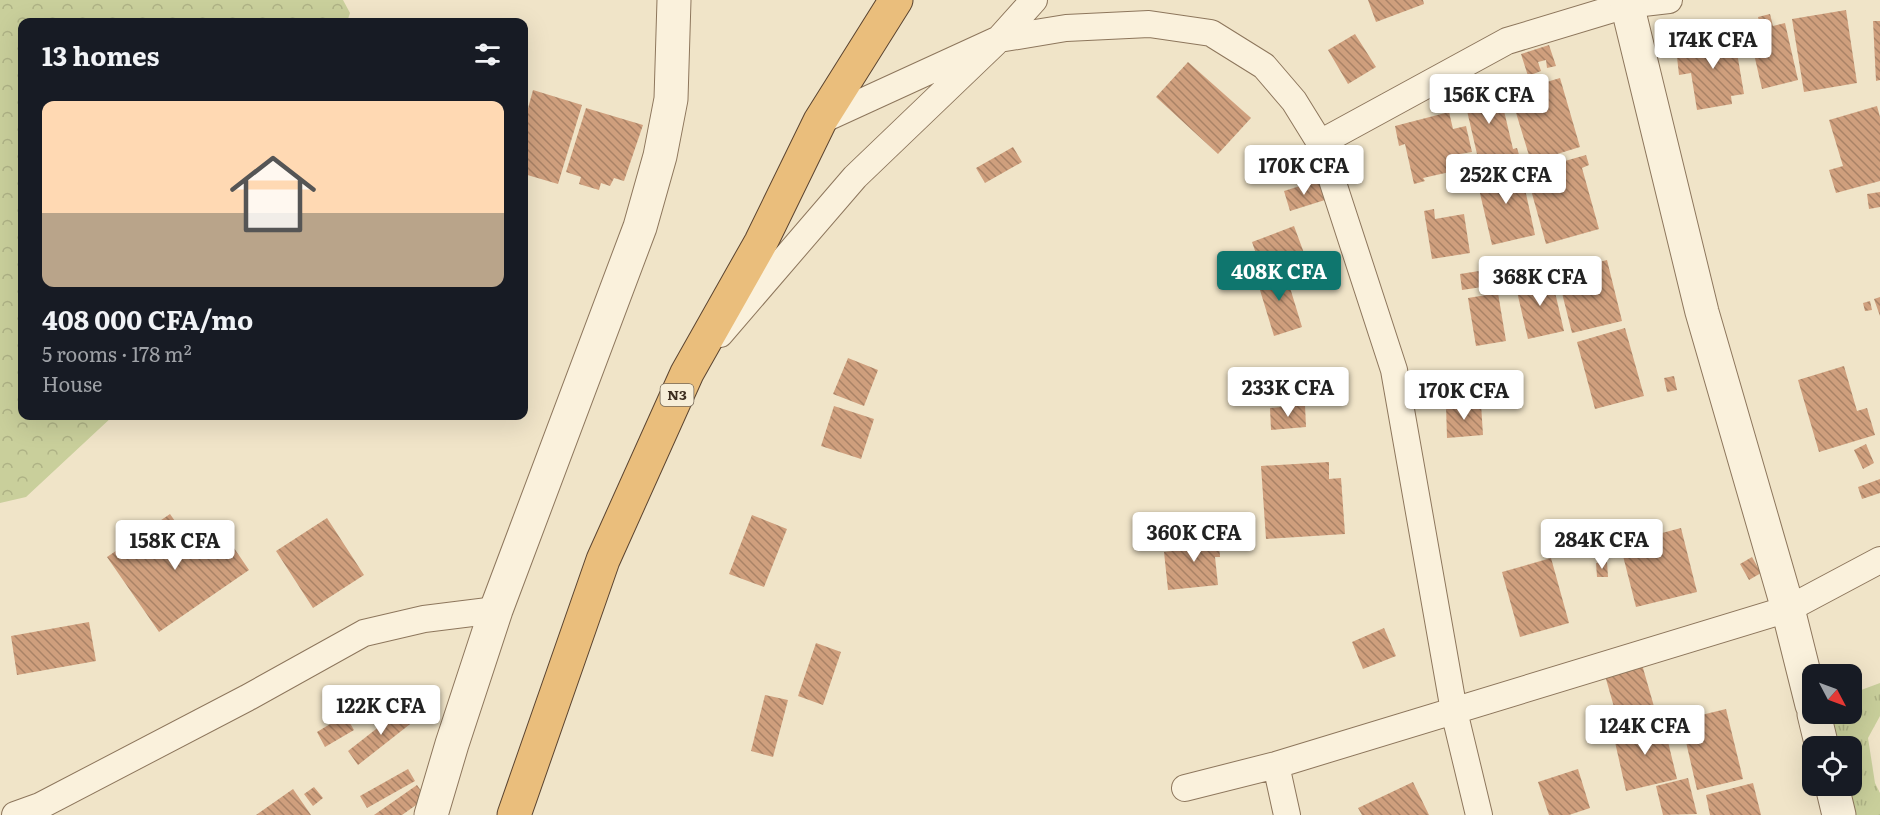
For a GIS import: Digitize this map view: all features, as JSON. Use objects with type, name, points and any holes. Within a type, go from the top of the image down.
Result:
[{"type":"highway","name":"N3","points":[[514,815],[603,560],[687,373],[761,242],[820,120],[896,0]]},
{"type":"street","points":[[431,815],[496,610],[640,227],[649,197],[671,99],[674,0]]},
{"type":"street","points":[[687,373],[855,177],[999,39],[1034,0]]},
{"type":"street","points":[[1320,143],[1507,41],[1626,2],[1669,0]]},
{"type":"street","points":[[1626,2],[1702,312],[1802,665]]},
{"type":"street","points":[[820,120],[999,39],[1066,28],[1149,24],[1211,33],[1264,66],[1294,101],[1320,143],[1394,370],[1454,711],[1479,815]]},
{"type":"street","points":[[1185,788],[1276,765],[1788,609],[1880,560]]},
{"type":"street","points":[[15,815],[40,806],[226,709],[364,633],[424,619],[496,610]]},
{"type":"street","points":[[1276,765],[1287,815]]},
{"type":"street","points":[[1834,796],[1839,815]]},
{"type":"green space","points":[[0,0],[343,0],[350,13],[348,18],[18,18],[18,420],[109,420],[26,497],[0,503]]},
{"type":"green space","points":[[1880,683],[1880,716],[1868,738],[1875,783],[1880,793],[1880,815],[1847,815],[1840,796],[1862,796],[1862,736],[1821,736],[1819,724],[1862,724],[1862,690]]},
{"type":"building","points":[[1368,0],[1423,0],[1424,4],[1376,22]]},
{"type":"building","points":[[1846,10],[1857,83],[1804,92],[1792,19]]},
{"type":"building","points":[[1770,14],[1773,26],[1785,23],[1798,80],[1762,89],[1749,32],[1761,29],[1758,17]]},
{"type":"building","points":[[1873,21],[1880,21],[1880,80],[1876,81]]},
{"type":"building","points":[[1716,26],[1718,38],[1734,35],[1744,94],[1731,96],[1732,104],[1697,110],[1691,73],[1679,75],[1677,57],[1688,55],[1687,46],[1702,43],[1700,29]]},
{"type":"building","points":[[1355,34],[1376,67],[1348,84],[1328,50]]},
{"type":"building","points":[[1549,45],[1556,66],[1547,68],[1546,60],[1538,62],[1541,71],[1528,76],[1521,54]]},
{"type":"building","points":[[1188,62],[1251,118],[1218,154],[1156,97]]},
{"type":"building","points":[[1560,78],[1580,147],[1531,162],[1510,93]]},
{"type":"building","points":[[1497,81],[1513,149],[1517,148],[1520,158],[1480,167],[1462,89]]},
{"type":"building","points":[[533,90],[582,105],[558,184],[528,175],[528,108]]},
{"type":"building","points":[[1877,106],[1880,117],[1880,181],[1836,193],[1829,170],[1843,166],[1829,120]]},
{"type":"building","points":[[586,108],[643,125],[624,181],[614,178],[610,186],[601,183],[599,190],[579,184],[581,177],[566,172]]},
{"type":"building","points":[[1449,112],[1453,129],[1466,126],[1472,152],[1460,154],[1463,169],[1423,178],[1425,181],[1414,184],[1405,144],[1399,146],[1395,126]]},
{"type":"building","points":[[1013,147],[1022,162],[985,183],[976,168]]},
{"type":"building","points":[[1586,155],[1589,165],[1582,168],[1599,229],[1546,244],[1526,172]]},
{"type":"building","points":[[1520,166],[1535,235],[1492,245],[1476,176]]},
{"type":"building","points":[[1319,180],[1325,200],[1290,211],[1284,191]]},
{"type":"building","points":[[1880,192],[1880,207],[1869,209],[1867,194]]},
{"type":"building","points":[[1434,209],[1435,219],[1464,214],[1470,253],[1432,259],[1424,211]]},
{"type":"building","points":[[1294,226],[1304,253],[1261,268],[1252,242]]},
{"type":"building","points":[[1607,260],[1622,321],[1572,333],[1557,273]]},
{"type":"building","points":[[1284,268],[1302,327],[1274,336],[1256,277]]},
{"type":"building","points":[[1479,271],[1482,287],[1462,290],[1460,274]]},
{"type":"building","points":[[1551,275],[1564,331],[1528,339],[1515,283]]},
{"type":"building","points":[[1498,293],[1506,341],[1476,346],[1468,298]]},
{"type":"building","points":[[1880,297],[1880,316],[1874,299]]},
{"type":"building","points":[[1870,301],[1872,310],[1865,311],[1863,303]]},
{"type":"building","points":[[1625,328],[1644,396],[1595,409],[1577,342]]},
{"type":"building","points":[[848,358],[878,370],[864,406],[833,394]]},
{"type":"building","points":[[1844,366],[1857,411],[1867,408],[1875,435],[1819,452],[1798,380]]},
{"type":"building","points":[[1333,372],[1335,390],[1266,400],[1264,381]]},
{"type":"building","points":[[1674,376],[1677,390],[1667,392],[1664,378]]},
{"type":"building","points":[[1481,404],[1483,435],[1447,438],[1446,405]]},
{"type":"building","points":[[1305,405],[1306,427],[1271,430],[1270,408]]},
{"type":"building","points":[[834,406],[874,419],[861,459],[821,446]]},
{"type":"building","points":[[1866,444],[1874,463],[1863,469],[1854,450]]},
{"type":"building","points":[[1329,462],[1329,479],[1341,478],[1345,534],[1266,539],[1261,466]]},
{"type":"building","points":[[1880,479],[1880,493],[1862,499],[1858,487]]},
{"type":"building","points":[[170,514],[196,551],[223,532],[249,570],[159,632],[107,557]]},
{"type":"building","points":[[752,515],[787,529],[764,587],[729,574]]},
{"type":"building","points":[[327,518],[364,575],[313,608],[276,551]]},
{"type":"building","points":[[1681,528],[1697,592],[1636,607],[1620,544]]},
{"type":"building","points":[[1218,530],[1220,557],[1215,557],[1218,585],[1168,590],[1164,552],[1181,550],[1181,545],[1195,544],[1194,532]]},
{"type":"building","points":[[1752,557],[1761,573],[1749,580],[1740,564]]},
{"type":"building","points":[[1551,558],[1569,623],[1520,637],[1502,572]]},
{"type":"building","points":[[1607,562],[1608,577],[1597,577],[1596,563]]},
{"type":"building","points":[[89,622],[96,661],[17,675],[11,636]]},
{"type":"building","points":[[1384,628],[1396,656],[1363,669],[1352,642]]},
{"type":"building","points":[[816,643],[841,652],[823,705],[798,696]]},
{"type":"building","points":[[1641,661],[1657,717],[1620,728],[1604,672]]},
{"type":"building","points":[[765,695],[788,700],[773,757],[751,751]]},
{"type":"building","points":[[403,708],[414,721],[358,765],[348,751]]},
{"type":"building","points":[[1726,709],[1743,779],[1697,790],[1681,720]]},
{"type":"building","points":[[345,715],[354,730],[325,747],[317,732]]},
{"type":"building","points":[[1663,721],[1677,779],[1626,791],[1613,733]]},
{"type":"building","points":[[408,769],[415,781],[367,808],[360,796]]},
{"type":"building","points":[[1578,769],[1590,808],[1569,815],[1549,815],[1538,782]]},
{"type":"building","points":[[1688,778],[1697,814],[1663,815],[1656,786]]},
{"type":"building","points":[[1413,782],[1429,815],[1362,815],[1358,808]]},
{"type":"building","points":[[1753,783],[1761,815],[1710,815],[1706,795]]},
{"type":"building","points":[[417,785],[426,798],[402,815],[374,815]]},
{"type":"building","points":[[314,787],[323,798],[313,806],[304,794]]},
{"type":"building","points":[[293,789],[311,815],[256,815]]}]
